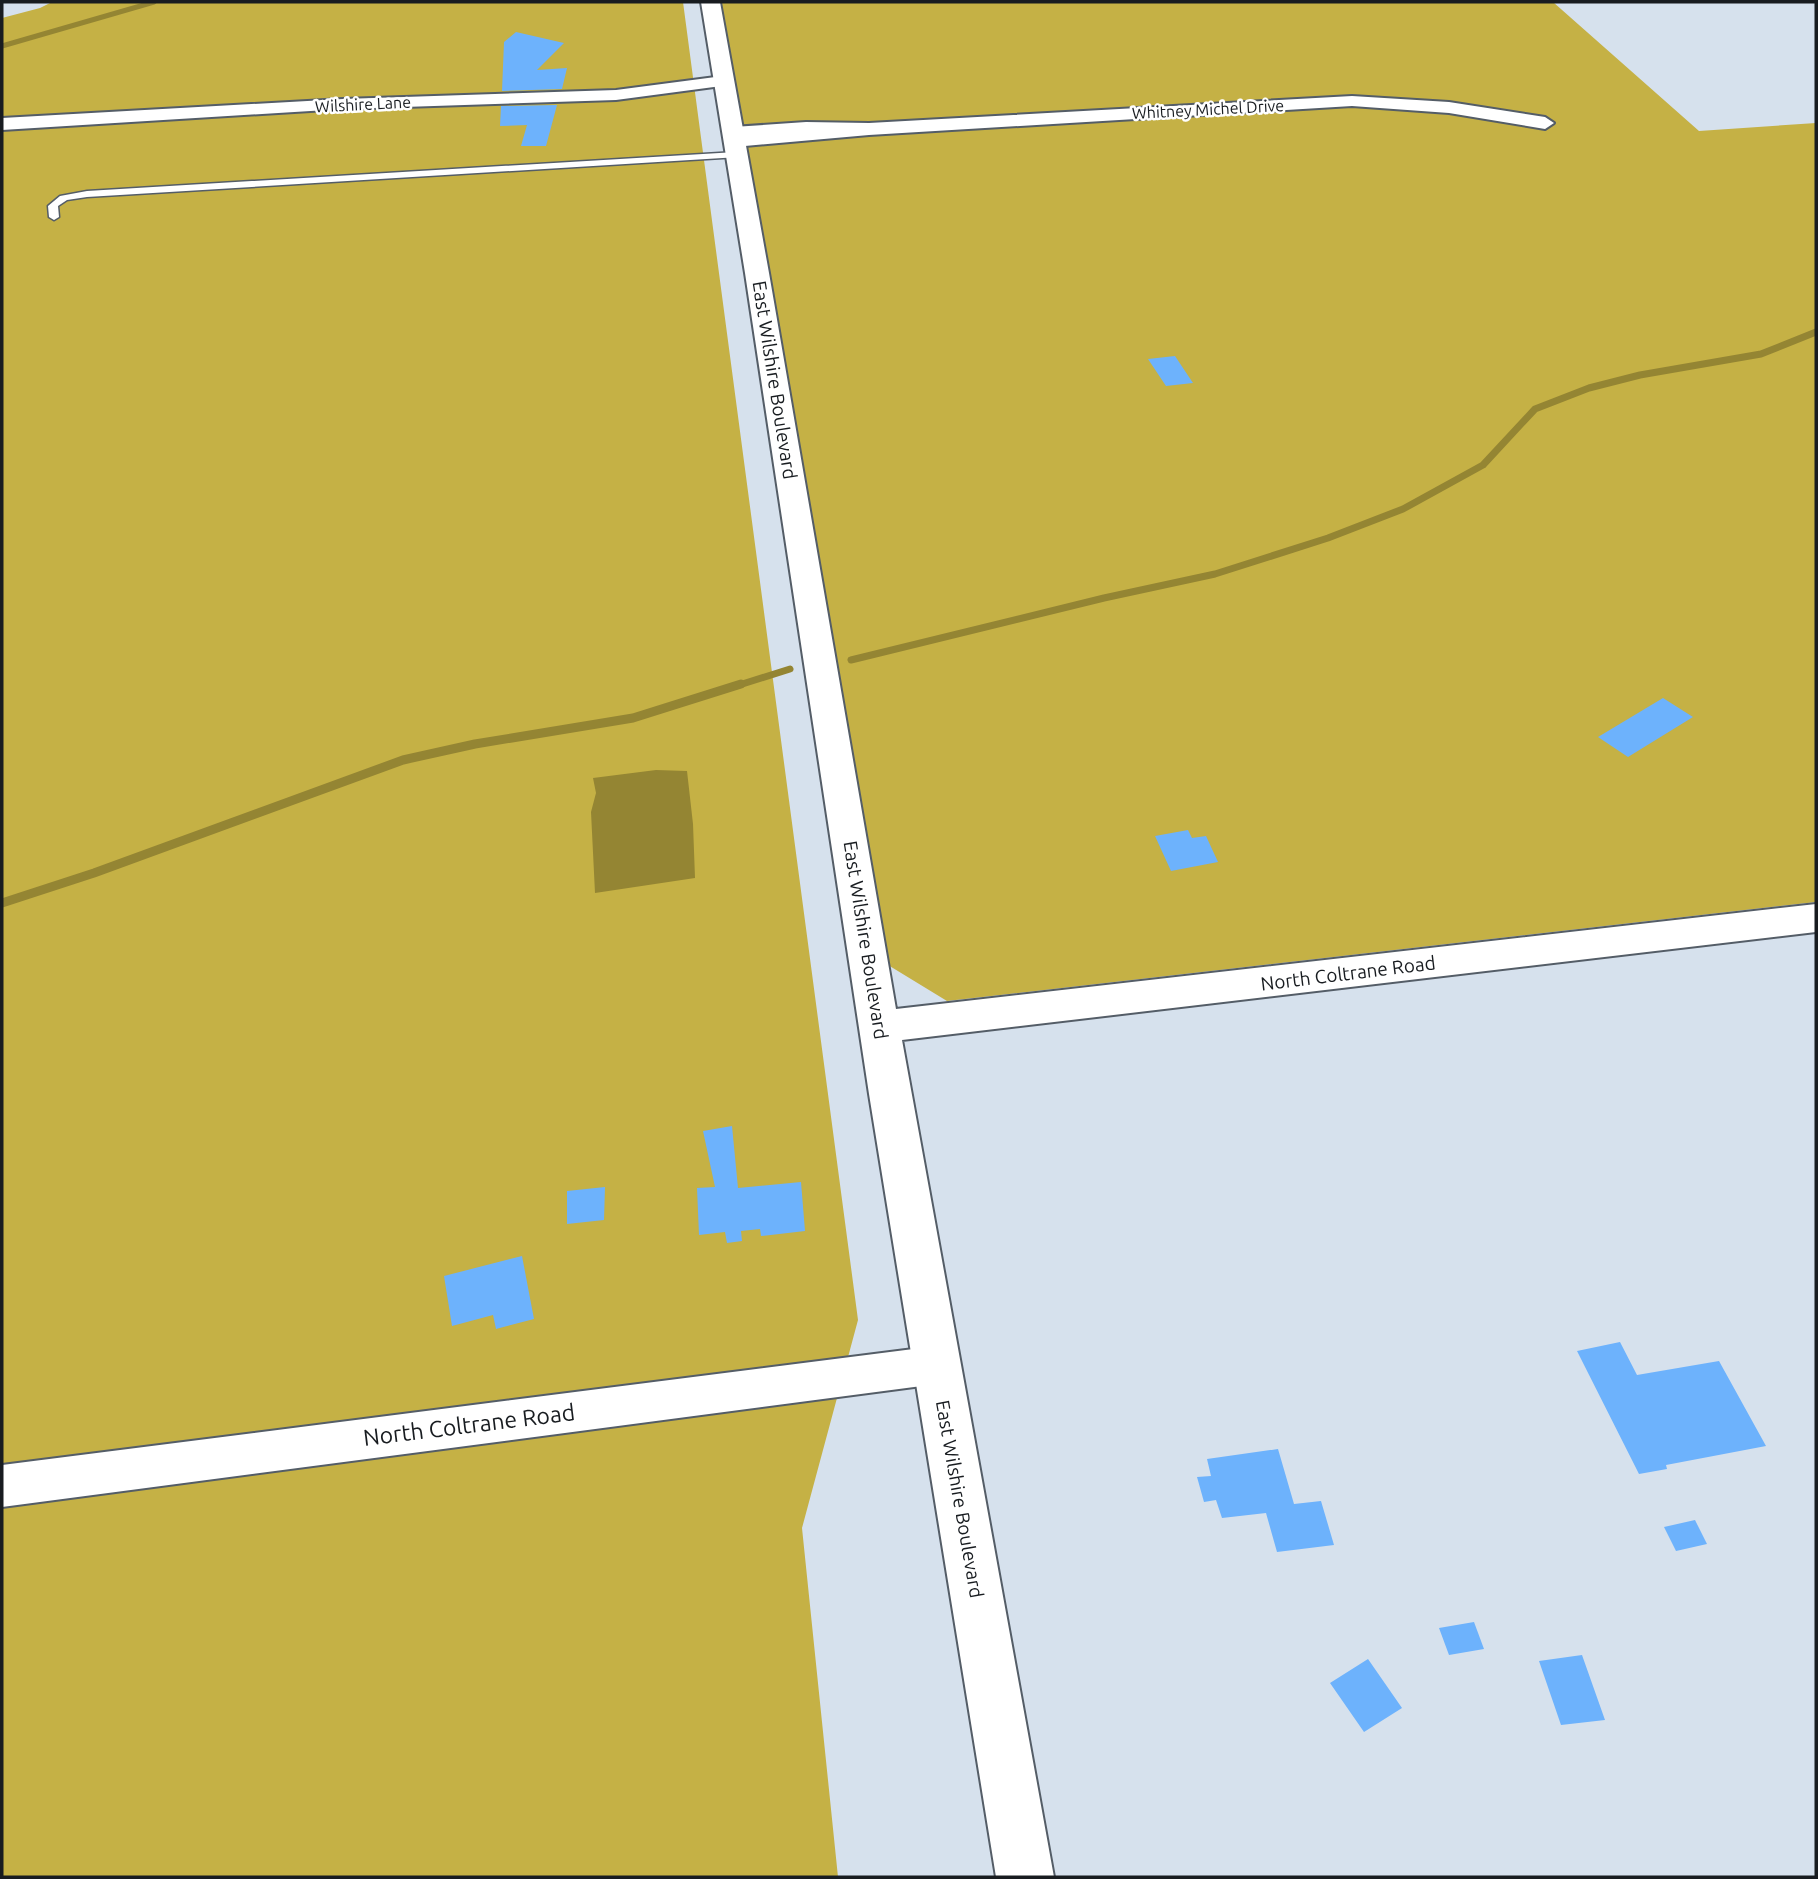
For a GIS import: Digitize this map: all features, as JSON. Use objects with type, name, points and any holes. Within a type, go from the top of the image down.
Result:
[{"type":"street","name":"East Wilshire Boulevard","points":[[710,2],[880,1027],[1025,1877]]},
{"type":"street","name":"Wilshire Lane","points":[[2,124],[343,104],[616,95],[723,81]]},
{"type":"street","name":"Whitney Michel Drive","points":[[734,143],[869,129],[1352,101],[1421,103],[1475,109],[1545,123]]},
{"type":"street","name":"North Coltrane Road","points":[[880,1027],[1816,918]]},
{"type":"street","name":"North Coltrane Road","points":[[2,1486],[937,1365]]},
{"type":"lane","points":[[54,217],[52,206],[61,198],[87,194],[734,143]]},
{"type":"shaded area","points":[[52,2],[683,2],[858,1320],[802,1528],[838,1877],[2,1877],[2,18]]},
{"type":"shaded area","points":[[719,2],[1553,2],[1699,131],[1816,123],[1816,902],[947,1001],[888,965]]},
{"type":"shaded area","points":[[656,770],[687,771],[695,878],[595,893],[591,812],[596,793],[593,778]]},
{"type":"building","points":[[516,32],[564,43],[537,70],[567,68],[562,89],[502,91],[504,42]]},
{"type":"building","points":[[557,105],[546,146],[521,146],[527,125],[500,126],[501,106]]},
{"type":"building","points":[[1175,356],[1193,383],[1166,386],[1148,359]]},
{"type":"building","points":[[1663,698],[1693,717],[1628,757],[1598,737]]},
{"type":"building","points":[[1188,830],[1192,838],[1206,836],[1218,862],[1171,871],[1155,836]]},
{"type":"building","points":[[732,1126],[738,1188],[801,1182],[805,1231],[761,1236],[760,1229],[741,1231],[742,1241],[727,1243],[725,1232],[699,1235],[697,1188],[715,1187],[703,1131]]},
{"type":"building","points":[[605,1187],[604,1220],[567,1224],[567,1191]]},
{"type":"building","points":[[522,1256],[534,1319],[496,1329],[493,1315],[452,1326],[444,1276]]},
{"type":"building","points":[[1620,1342],[1637,1375],[1719,1361],[1766,1446],[1666,1465],[1667,1469],[1639,1474],[1577,1351]]},
{"type":"building","points":[[1278,1449],[1294,1504],[1321,1501],[1334,1545],[1277,1552],[1266,1513],[1222,1518],[1216,1500],[1204,1502],[1197,1477],[1211,1476],[1207,1459]]},
{"type":"building","points":[[1695,1520],[1707,1544],[1676,1551],[1664,1527]]},
{"type":"building","points":[[1474,1622],[1484,1649],[1449,1655],[1439,1628]]},
{"type":"building","points":[[1582,1655],[1605,1720],[1561,1725],[1539,1661]]},
{"type":"building","points":[[1368,1659],[1402,1708],[1364,1732],[1330,1683]]},
{"type":"waterway","points":[[2,46],[154,2]]},
{"type":"waterway","points":[[851,660],[1104,598],[1215,574],[1328,538],[1403,509],[1483,465],[1535,409],[1589,388],[1640,375],[1761,354],[1816,332]]},
{"type":"waterway","points":[[736,686],[790,669]]},
{"type":"waterway","points":[[2,903],[94,873],[403,760],[475,744],[633,718],[741,684]]}]
